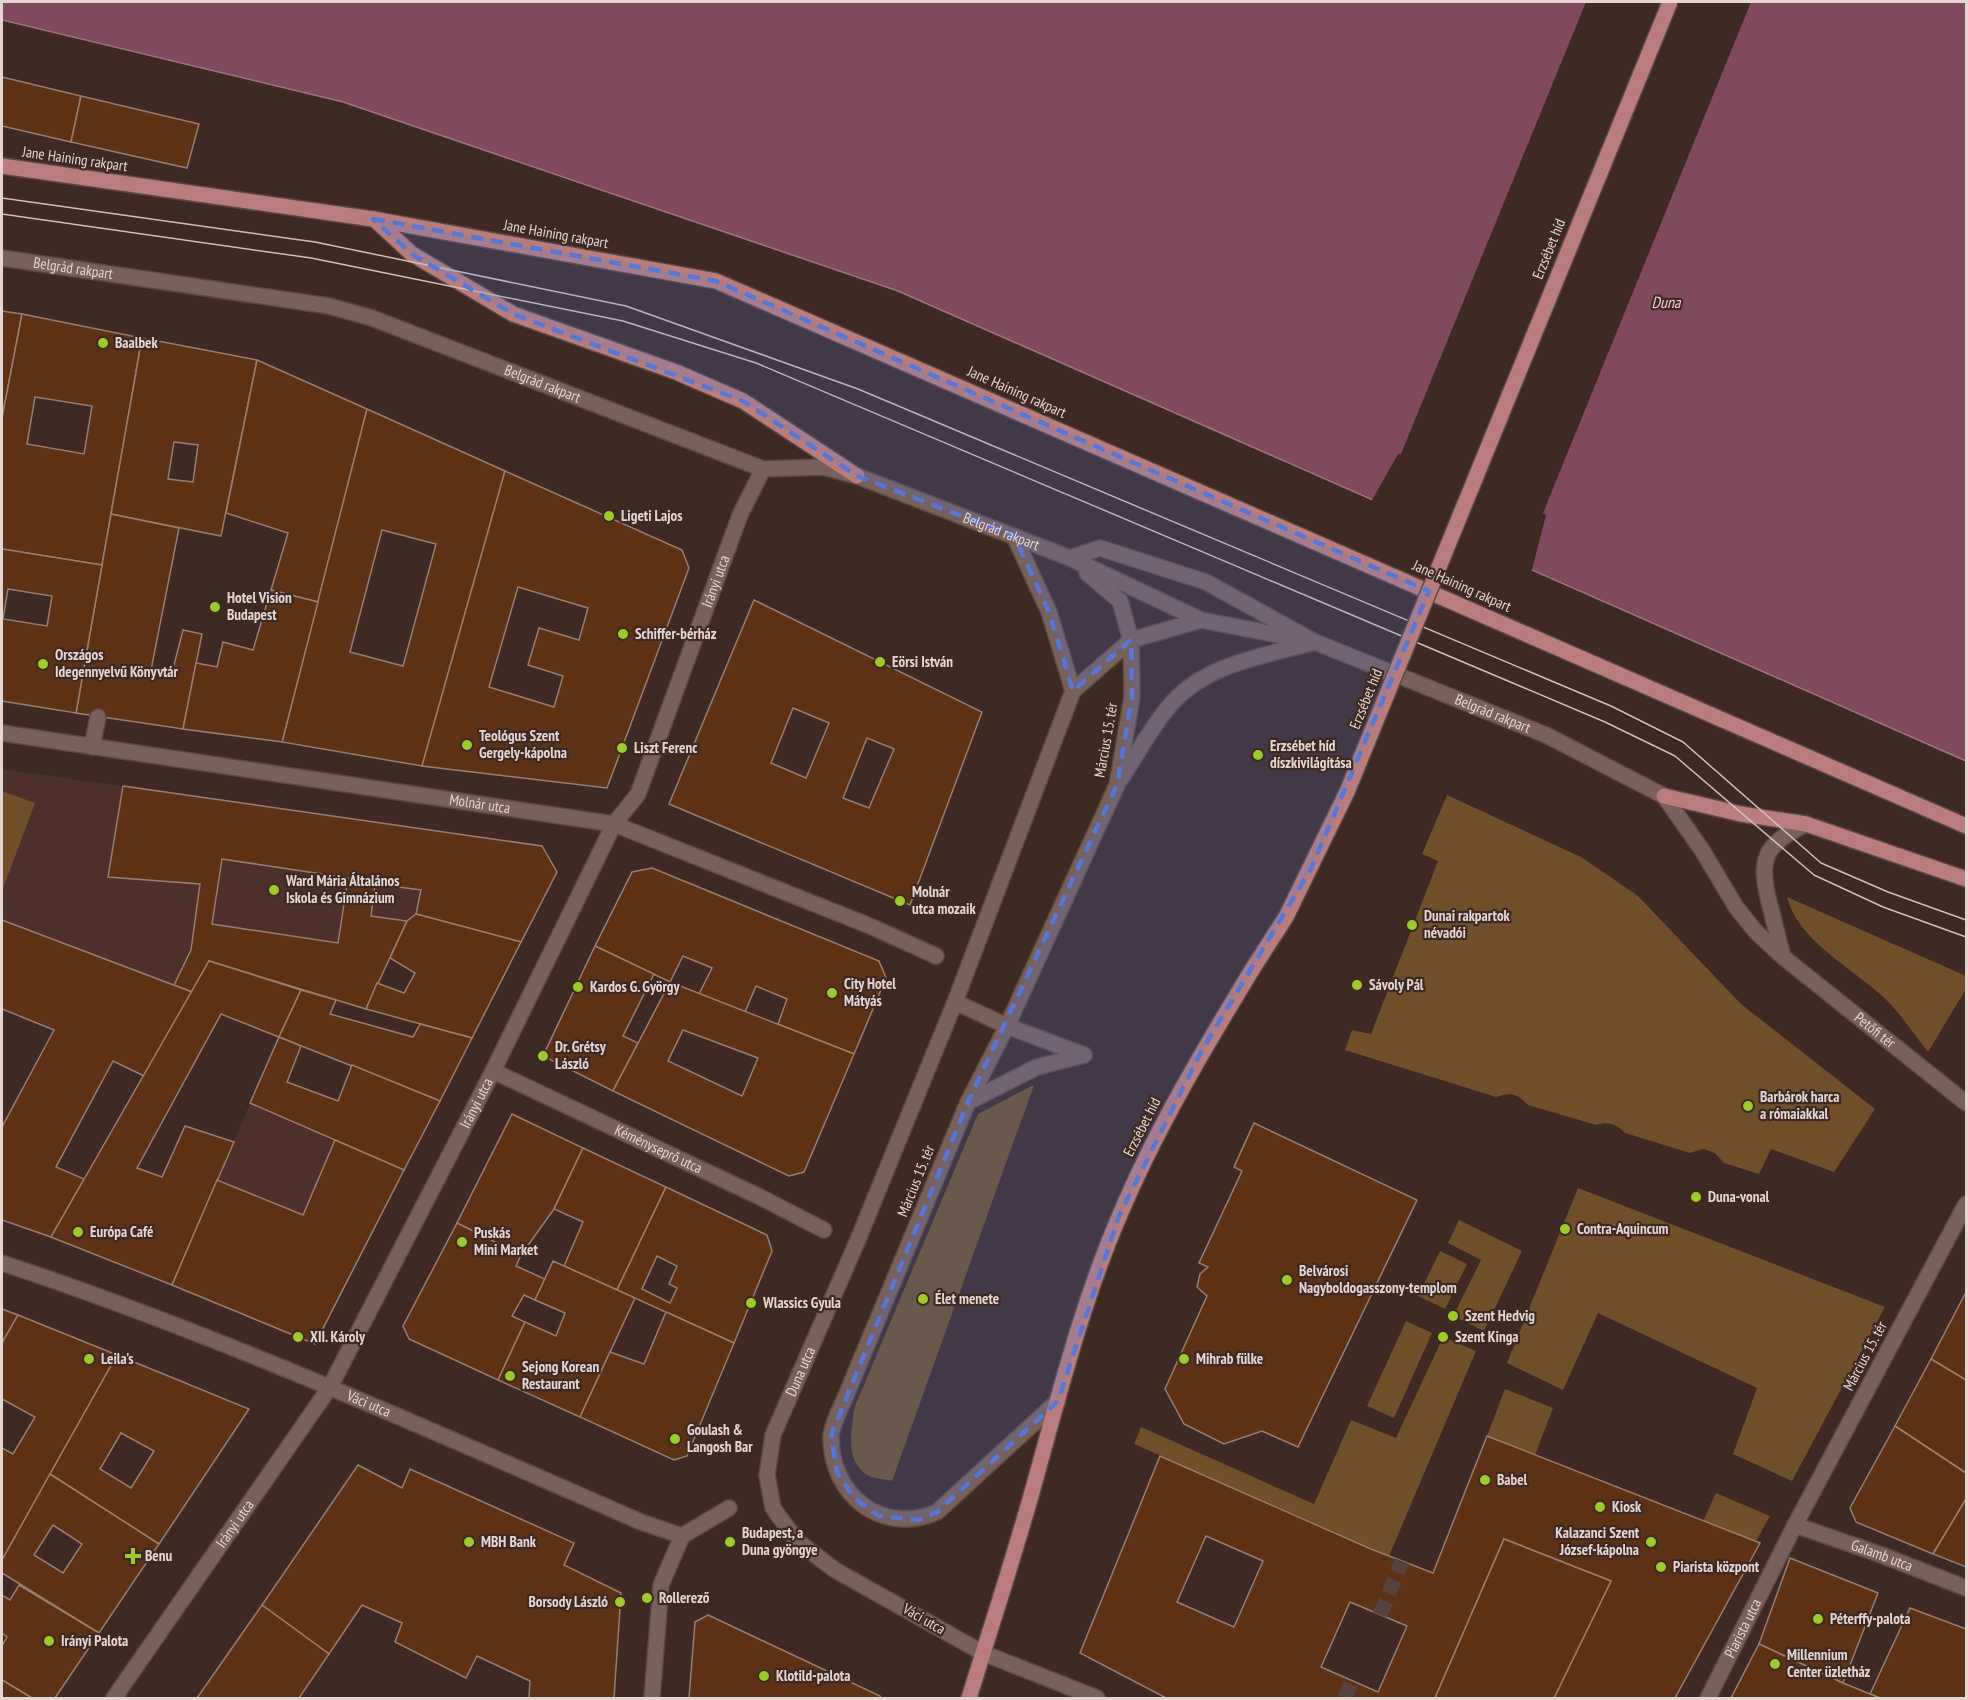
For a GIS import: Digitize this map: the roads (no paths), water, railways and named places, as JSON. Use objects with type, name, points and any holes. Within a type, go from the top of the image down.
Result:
[{"type":"main road","name":"Erzsébet híd","points":[[1059,1396],[1096,1273],[1119,1216],[1154,1142],[1201,1052],[1286,917],[1347,792],[1670,2]]},
{"type":"main road","name":"Jane Haining rakpart","points":[[2,166],[374,219],[716,281],[1966,826]]},
{"type":"main road","points":[[374,219],[412,254],[513,314],[676,372],[744,400],[857,476]]},
{"type":"main road","points":[[1664,796],[1741,814],[1806,824],[1966,879]]},
{"type":"main road","points":[[969,1698],[1003,1594],[1059,1396]]},
{"type":"street","name":"Belgrád rakpart","points":[[2,258],[329,306],[417,334],[763,469],[823,467],[857,476],[1070,558],[1201,620],[1315,642]]},
{"type":"street","name":"Irányi utca","points":[[114,1698],[330,1387],[493,1071],[614,824],[638,794],[740,515],[763,469]]},
{"type":"street","points":[[1014,536],[1049,612],[1073,691]]},
{"type":"street","name":"Belgrád rakpart","points":[[1070,558],[1100,548],[1206,582],[1315,642],[1545,735],[1664,796]]},
{"type":"street","name":"Március 15. tér","points":[[1059,1396],[937,1512],[918,1520],[879,1516],[855,1499],[837,1473],[831,1435],[968,1102],[1007,1026],[1117,785],[1132,697],[1131,640],[1120,601],[1070,558]]},
{"type":"street","name":"Március 15. tér","points":[[857,1242],[956,1002],[1073,691],[1131,640],[1201,620]]},
{"type":"street","points":[[1117,785],[1172,702],[1209,674],[1235,664],[1315,642]]},
{"type":"street","points":[[92,747],[98,717]]},
{"type":"street","name":"Molnár utca","points":[[2,733],[614,824],[870,926],[936,956]]},
{"type":"street","name":"Petőfi tér","points":[[1664,796],[1702,850],[1736,907],[1756,932],[1783,957],[1966,1103]]},
{"type":"street","points":[[1783,957],[1763,876],[1764,858],[1774,843],[1806,824]]},
{"type":"street","points":[[956,1002],[1007,1026],[1084,1055],[1037,1067],[968,1102]]},
{"type":"street","name":"Kéményseprő utca","points":[[493,1071],[760,1197],[824,1230]]},
{"type":"street","name":"Március 15. tér","points":[[1795,1525],[1966,1204]]},
{"type":"street","name":"Duna utca","points":[[773,1508],[767,1475],[773,1435],[857,1242]]},
{"type":"street","name":"Váci utca","points":[[2,1263],[79,1288],[330,1387],[641,1522],[682,1536]]},
{"type":"street","points":[[652,1698],[661,1585],[682,1536],[729,1508]]},
{"type":"street","name":"Váci utca","points":[[773,1508],[797,1541],[835,1570],[983,1653],[1096,1698]]},
{"type":"street","name":"Galamb utca","points":[[1795,1525],[1966,1588]]},
{"type":"street","name":"Piarista utca","points":[[1708,1698],[1795,1525]]},
{"type":"water","name":"Duna","points":[[2,2],[1966,2],[1966,761],[898,291],[343,102],[2,20]]},
{"type":"tunnel","points":[[1380,1615],[1402,1561]]},
{"type":"tunnel","points":[[1345,1698],[1352,1680]]},
{"type":"tram line","points":[[2,198],[315,242],[626,306],[858,389],[1611,706],[1683,742],[1821,863],[1888,892],[1966,920]]},
{"type":"tram line","points":[[2,214],[311,258],[623,321],[756,363],[1605,722],[1675,756],[1814,875],[1883,907],[1966,937]]},
{"type":"place","name":"Baalbek","points":[[103,343]]},
{"type":"place","name":"Ligeti Lajos","points":[[609,516]]},
{"type":"place","name":"Hotel Vision Budapest","points":[[215,607]]},
{"type":"place","name":"Schiffer-bérház","points":[[623,634]]},
{"type":"place","name":"Eörsi István","points":[[880,662]]},
{"type":"place","name":"Országos Idegennyelvű Könyvtár","points":[[43,664]]},
{"type":"place","name":"Teológus Szent Gergely-kápolna","points":[[467,745]]},
{"type":"place","name":"Liszt Ferenc","points":[[622,748]]},
{"type":"place","name":"Erzsébet híd díszkivilágítása","points":[[1258,755]]},
{"type":"place","name":"Ward Mária Általános Iskola és Gimnázium","points":[[274,890]]},
{"type":"place","name":"Molnár utca mozaik","points":[[900,901]]},
{"type":"place","name":"Dunai rakpartok névadói","points":[[1412,925]]},
{"type":"place","name":"Sávoly Pál","points":[[1357,985]]},
{"type":"place","name":"Kardos G. György","points":[[578,987]]},
{"type":"place","name":"City Hotel Mátyás","points":[[832,993]]},
{"type":"place","name":"Dr. Grétsy László","points":[[543,1056]]},
{"type":"place","name":"Barbárok harca a rómaiakkal","points":[[1748,1106]]},
{"type":"place","name":"Duna-vonal","points":[[1696,1197]]},
{"type":"place","name":"Contra-Aquincum","points":[[1565,1229]]},
{"type":"place","name":"Európa Café","points":[[78,1232]]},
{"type":"place","name":"Puskás Mini Market","points":[[462,1242]]},
{"type":"place","name":"Belvárosi Nagyboldogasszony-templom","points":[[1287,1280]]},
{"type":"place","name":"Élet menete","points":[[923,1299]]},
{"type":"place","name":"Wlassics Gyula","points":[[751,1303]]},
{"type":"place","name":"Szent Hedvig","points":[[1453,1316]]},
{"type":"place","name":"XII. Károly","points":[[298,1337]]},
{"type":"place","name":"Szent Kinga","points":[[1443,1337]]},
{"type":"place","name":"Leila's","points":[[89,1359]]},
{"type":"place","name":"Mihrab fülke","points":[[1184,1359]]},
{"type":"place","name":"Sejong Korean Restaurant","points":[[510,1376]]},
{"type":"place","name":"Goulash & Langosh Bar","points":[[675,1439]]},
{"type":"place","name":"Babel","points":[[1485,1480]]},
{"type":"place","name":"Kiosk","points":[[1600,1507]]},
{"type":"place","name":"MBH Bank","points":[[469,1542]]},
{"type":"place","name":"Budapest, a Duna gyöngye","points":[[730,1542]]},
{"type":"place","name":"Kalazanci Szent József-kápolna","points":[[1651,1542]]},
{"type":"place","name":"Benu","points":[[133,1556]]},
{"type":"place","name":"Piarista központ","points":[[1661,1567]]},
{"type":"place","name":"Rollerező","points":[[647,1598]]},
{"type":"place","name":"Borsody László","points":[[620,1602]]},
{"type":"place","name":"Péterffy-palota","points":[[1818,1619]]},
{"type":"place","name":"Irányi Palota","points":[[49,1641]]},
{"type":"place","name":"Millennium Center üzletház","points":[[1775,1664]]},
{"type":"place","name":"Klotild-palota","points":[[764,1676]]}]
